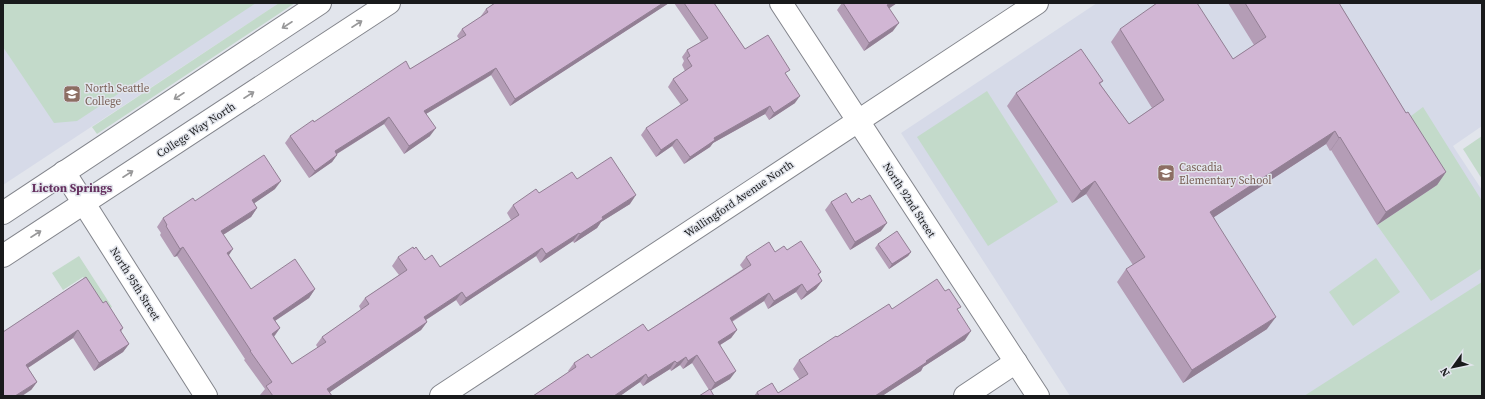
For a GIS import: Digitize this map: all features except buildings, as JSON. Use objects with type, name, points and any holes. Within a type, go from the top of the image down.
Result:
[{"type":"street","points":[[3,213],[320,3]]},
{"type":"street","name":"College Way North","points":[[3,256],[389,3]]},
{"type":"street","name":"North 92nd Street","points":[[781,3],[1038,396]]},
{"type":"street","name":"Wallingford Avenue North","points":[[441,396],[1038,3]]},
{"type":"street","name":"North 95th Street","points":[[64,172],[206,396]]},
{"type":"street","points":[[964,396],[1016,362]]},
{"type":"shaded area","name":"North Seattle College","points":[[3,3],[279,3],[3,185]]},
{"type":"shaded area","points":[[1097,3],[1482,3],[1482,126],[1453,146],[1482,190],[1482,396],[1070,396],[901,133]]},
{"type":"green space","name":"North Seattle College","points":[[3,3],[256,3],[77,121],[54,123],[3,47]]},
{"type":"green space","points":[[279,3],[295,3],[97,134],[92,127]]},
{"type":"green space","points":[[987,91],[1058,202],[988,246],[917,137]]},
{"type":"green space","points":[[1423,107],[1482,201],[1482,268],[1431,301],[1377,225],[1437,185],[1399,125]]},
{"type":"green space","points":[[1482,136],[1482,179],[1463,149]]},
{"type":"green space","points":[[79,256],[112,307],[105,311],[83,277],[63,290],[52,273]]},
{"type":"green space","points":[[1376,258],[1400,292],[1353,326],[1329,292]]},
{"type":"green space","points":[[1482,282],[1482,396],[1304,396]]},
{"type":"place","name":"North Seattle College","points":[[72,94]]},
{"type":"place","name":"Cascadia Elementary School","points":[[1166,173]]},
{"type":"district","name":"Licton Springs","points":[[72,188]]}]
